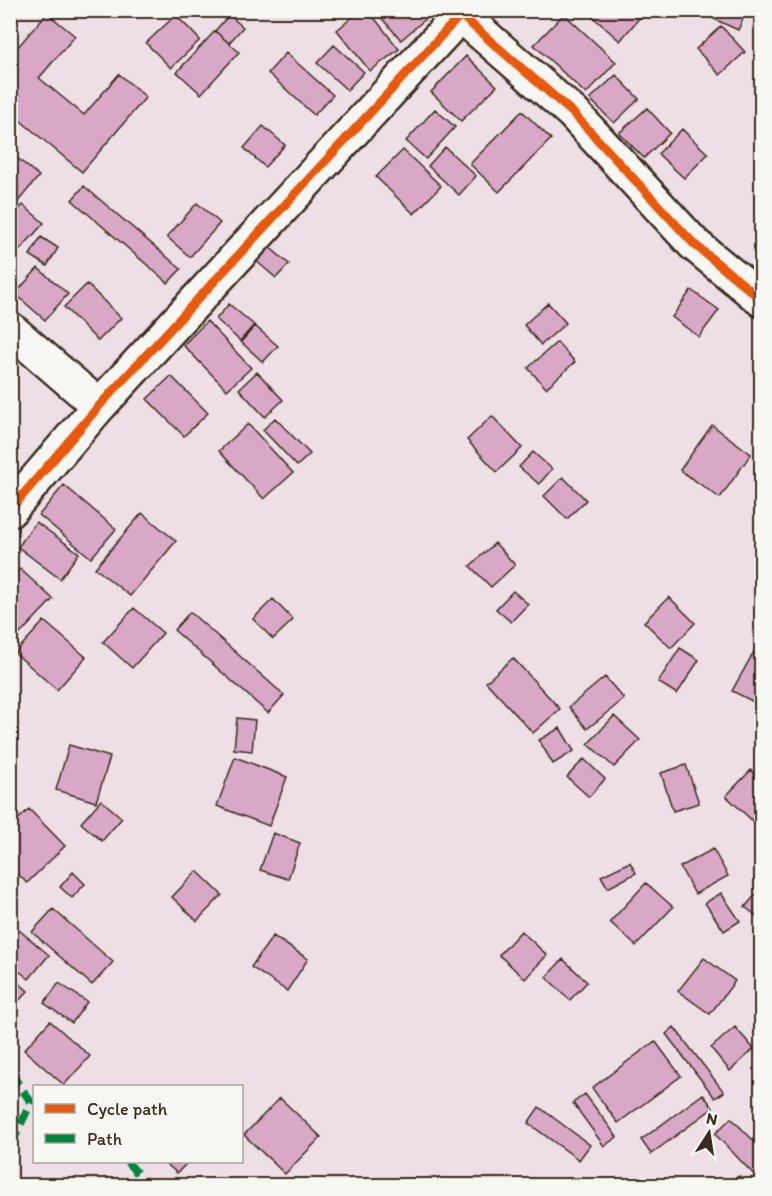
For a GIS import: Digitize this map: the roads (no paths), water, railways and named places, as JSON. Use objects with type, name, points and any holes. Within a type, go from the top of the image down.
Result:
[{"type":"street","points":[[10,510],[99,406],[460,12],[573,113],[694,244],[762,300]]},
{"type":"street","points":[[10,329],[99,406]]}]
